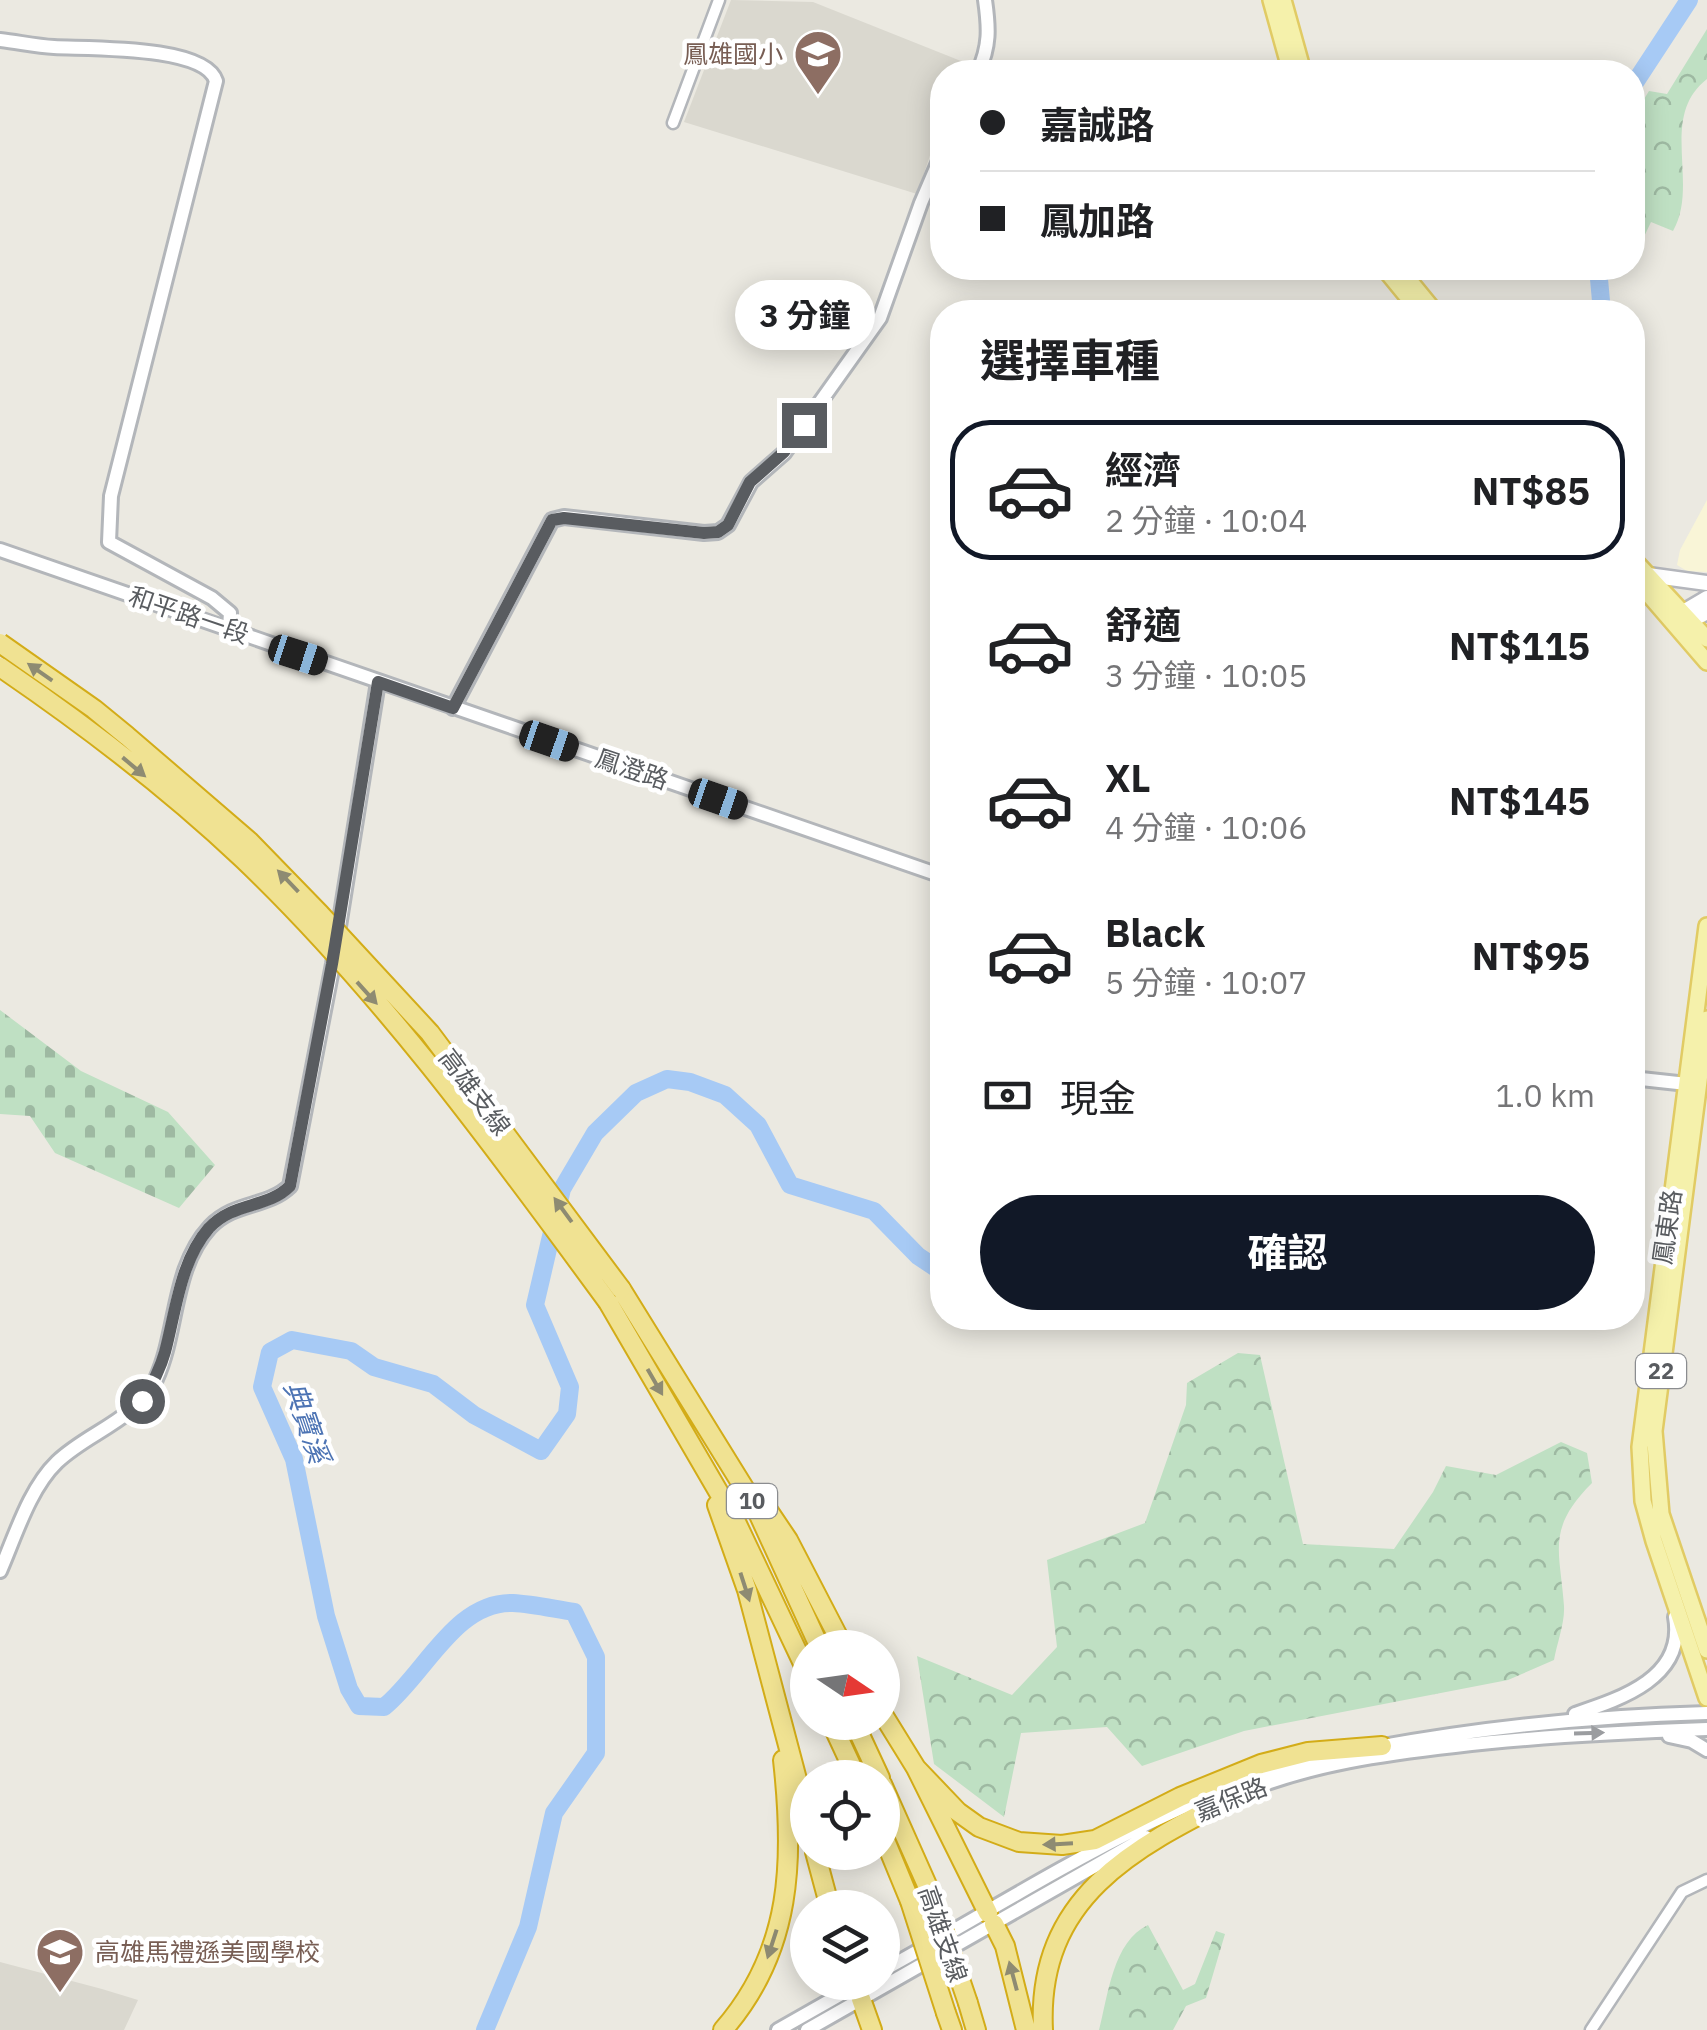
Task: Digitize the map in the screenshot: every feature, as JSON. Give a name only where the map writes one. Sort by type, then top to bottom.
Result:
[{"type":"highway","name":"高雄支線","points":[[0,643],[126,736],[248,841],[430,1033],[614,1296],[736,1522],[790,1636]]},
{"type":"highway","name":"高雄支線","points":[[0,667],[85,726],[242,859],[421,1052],[668,1364],[754,1504],[812,1630]]},
{"type":"highway","points":[[668,1364],[780,1527],[834,1630]]},
{"type":"highway","points":[[701,1462],[747,1590],[792,1760]]},
{"type":"highway","points":[[723,2030],[750,1994],[766,1962],[790,1870],[788,1803],[778,1710]]},
{"type":"highway","points":[[899,1740],[1005,1946],[1026,2030]]},
{"type":"highway","points":[[916,1768],[958,1812],[980,1827],[1019,1842],[1062,1844],[1096,1840],[1180,1797],[1260,1764],[1308,1752],[1382,1746]]},
{"type":"highway","points":[[1043,2030],[1044,1981],[1050,1957],[1063,1924],[1080,1900],[1099,1880],[1133,1856],[1195,1817],[1252,1788]]},
{"type":"highway","name":"高雄支線","points":[[900,1825],[930,1894],[976,2030]]},
{"type":"highway","name":"高雄支線","points":[[897,1870],[949,2022]]},
{"type":"highway","points":[[862,2000],[872,2030]]},
{"type":"main road","points":[[1270,0],[1288,60]]},
{"type":"main road","points":[[1283,0],[1300,60]]},
{"type":"main road","points":[[1394,280],[1410,300]]},
{"type":"main road","points":[[1410,280],[1425,300]]},
{"type":"main road","points":[[1645,576],[1707,583]]},
{"type":"main road","points":[[1645,580],[1681,619],[1707,638]]},
{"type":"main road","points":[[1681,619],[1707,598]]},
{"type":"main road","points":[[1681,619],[1707,612]]},
{"type":"main road","points":[[1681,619],[1707,662]]},
{"type":"main road","name":"鳳東路","points":[[1707,926],[1692,1085],[1657,1351],[1640,1447],[1643,1501],[1707,1698]]},
{"type":"main road","name":"鳳東路","points":[[1692,1085],[1707,1019]]},
{"type":"main road","name":"鳳東路","points":[[1657,1351],[1654,1430],[1661,1514],[1707,1650]]},
{"type":"street","points":[[673,123],[719,0]]},
{"type":"street","points":[[982,60],[990,36],[985,0]]},
{"type":"street","points":[[0,40],[50,47],[142,51],[180,58],[214,74],[216,81],[111,496],[109,542],[212,598],[230,613],[229,628]]},
{"type":"street","points":[[453,708],[552,520],[564,518],[704,533],[718,532],[728,525],[750,482],[784,452],[880,318],[930,186]]},
{"type":"street","name":"和平路一段","points":[[0,550],[378,682]]},
{"type":"street","points":[[0,1571],[32,1498],[56,1462],[142,1401],[156,1378],[178,1292],[206,1231],[232,1210],[282,1194],[290,1186],[329,983],[378,682]]},
{"type":"street","name":"鳳澄路","points":[[378,682],[930,872]]},
{"type":"street","points":[[1645,1080],[1692,1085]]},
{"type":"street","points":[[1554,1721],[1634,1692],[1660,1671],[1672,1652],[1677,1623],[1668,1585]]},
{"type":"street","name":"嘉保路","points":[[900,1962],[991,1918],[1123,1837],[1227,1786],[1287,1766],[1382,1746],[1554,1721],[1610,1715],[1707,1713]]},
{"type":"street","name":"嘉保路","points":[[900,1966],[1152,1833],[1252,1788],[1316,1769],[1381,1755],[1561,1734],[1707,1729]]},
{"type":"street","points":[[1632,1731],[1678,1737],[1707,1750]]},
{"type":"street","points":[[1592,2030],[1682,1892],[1707,1880]]},
{"type":"street","name":"嘉保路","points":[[778,2030],[835,2000]]},
{"type":"street","name":"嘉保路","points":[[807,2030],[843,2000]]},
{"type":"shaded area","name":"鳳雄國小","points":[[731,0],[813,2],[958,60],[930,60],[930,156],[917,194],[684,122]]},
{"type":"shaded area","points":[[1707,500],[1707,572],[1687,571],[1677,565],[1680,550]]},
{"type":"shaded area","name":"高雄馬禮遜美國學校","points":[[0,1962],[138,2000],[124,2030],[0,2030]]},
{"type":"green space","points":[[1707,29],[1707,79],[1693,95],[1682,131],[1680,213],[1673,231],[1651,222],[1645,235],[1645,98],[1649,91],[1667,94]]},
{"type":"green space","points":[[0,1010],[81,1071],[168,1112],[215,1165],[179,1208],[55,1153],[30,1116],[0,1114]]},
{"type":"green space","points":[[1238,1353],[1260,1355],[1303,1544],[1394,1549],[1446,1466],[1496,1475],[1561,1442],[1587,1453],[1592,1483],[1568,1514],[1559,1541],[1564,1613],[1554,1660],[1508,1680],[1244,1731],[1142,1766],[1107,1727],[1021,1733],[1004,1817],[934,1764],[917,1656],[1012,1695],[1057,1647],[1047,1560],[1145,1523],[1186,1405],[1187,1383]]},
{"type":"green space","points":[[1148,1925],[1183,1990],[1195,1984],[1216,1931],[1225,1934],[1206,1998],[1186,2006],[1173,2030],[1099,2030],[1119,1956],[1136,1933]]},
{"type":"waterway","name":"典寶溪","points":[[1645,67],[1689,0]]},
{"type":"waterway","name":"典寶溪","points":[[1599,280],[1601,300]]},
{"type":"waterway","name":"典寶溪","points":[[485,2030],[528,1927],[554,1813],[596,1753],[596,1657],[574,1612],[513,1603],[492,1606],[458,1626],[384,1707],[359,1706],[349,1689],[326,1616],[294,1459],[262,1387],[270,1352],[292,1340],[351,1351],[374,1367],[433,1384],[474,1415],[541,1451],[567,1414],[570,1387],[535,1305],[562,1189],[595,1133],[636,1093],[667,1079],[690,1082],[725,1095],[758,1125],[790,1185],[874,1211],[930,1264]]},
{"type":"place","name":"鳳雄國小","points":[[818,96]]},
{"type":"place","name":"高雄馬禮遜美國學校","points":[[60,1994]]},
{"type":"route","points":[[142,1401],[156,1378],[178,1292],[206,1231],[223,1214],[282,1194],[294,1174],[378,682],[453,708],[552,520],[718,532],[728,525],[750,482],[784,452],[804,425]]}]
